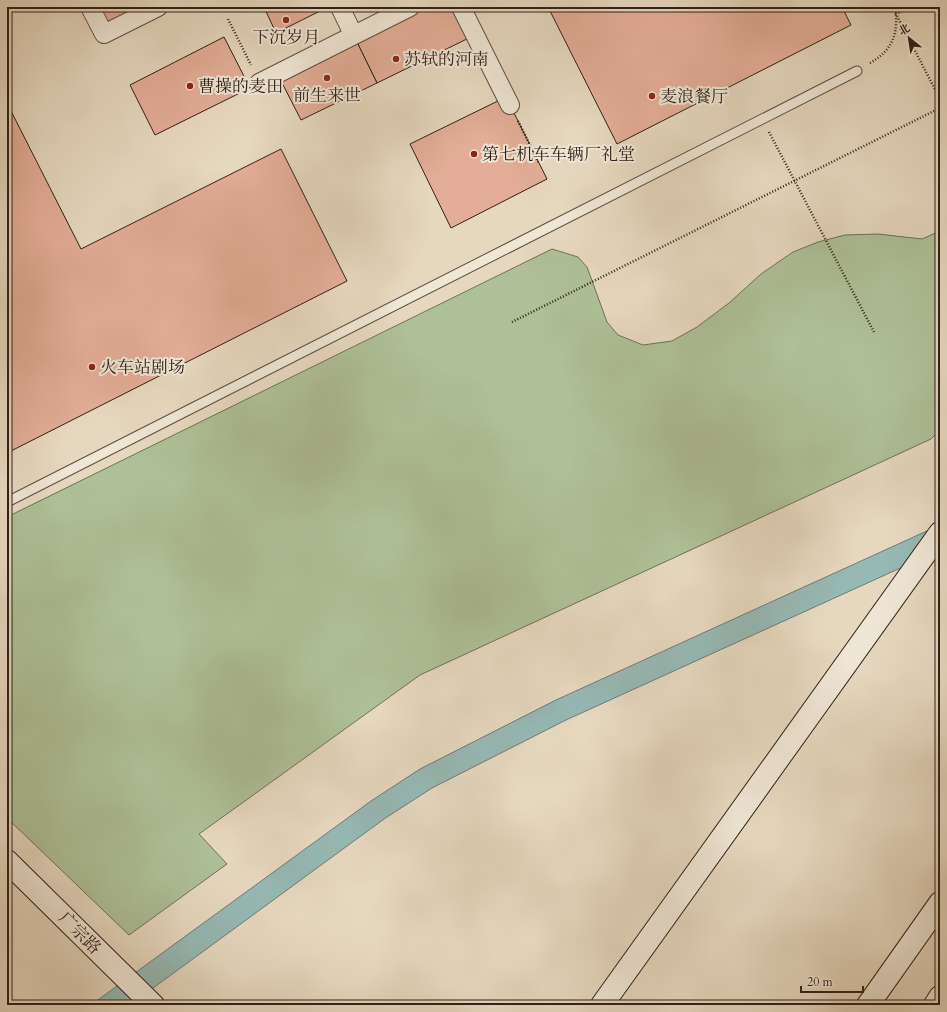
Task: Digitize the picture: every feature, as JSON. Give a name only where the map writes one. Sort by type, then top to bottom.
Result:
[{"type":"street","points":[[90,7],[104,34],[158,7]]},
{"type":"street","points":[[340,7],[353,34]]},
{"type":"street","points":[[259,82],[410,7]]},
{"type":"street","points":[[461,7],[510,105]]},
{"type":"street","points":[[602,1005],[940,533]]},
{"type":"street","name":"广宗路","points":[[7,861],[140,993]]},
{"type":"street","points":[[868,1005],[940,903]]},
{"type":"street","points":[[934,1005],[940,997]]},
{"type":"lane","points":[[7,502],[857,70]]},
{"type":"path","points":[[857,70],[878,58],[888,50],[894,36],[897,20],[895,7]]},
{"type":"path","points":[[896,14],[910,7]]},
{"type":"path","points":[[896,14],[940,99]]},
{"type":"path","points":[[228,19],[259,82]]},
{"type":"path","points":[[510,105],[539,163]]},
{"type":"path","points":[[512,322],[940,108]]},
{"type":"path","points":[[762,119],[874,332]]},
{"type":"green space","points":[[940,231],[940,430],[931,439],[420,675],[199,834],[227,864],[129,935],[7,818],[7,517],[552,249],[578,257],[587,267],[607,322],[618,335],[643,345],[672,341],[697,327],[729,303],[761,274],[793,252],[818,242],[845,235],[878,234],[922,239]]},
{"type":"water","points":[[940,525],[940,550],[566,720],[432,788],[384,819],[130,1005],[91,1005],[371,801],[420,769],[556,700]]},
{"type":"building","points":[[90,7],[158,7],[104,34]]},
{"type":"building","name":"下沉岁月","points":[[264,7],[328,7],[276,33]]},
{"type":"building","name":"苏轼的河南","points":[[408,7],[461,7],[475,35],[377,83],[353,34]]},
{"type":"building","name":"麦浪餐厅","points":[[548,7],[842,7],[851,25],[617,144]]},
{"type":"building","name":"前生来世","points":[[353,34],[377,83],[301,120],[277,73]]},
{"type":"building","name":"曹操的麦田","points":[[224,37],[250,88],[155,135],[130,85]]},
{"type":"building","name":"第七机车车辆厂礼堂","points":[[506,97],[547,179],[451,228],[410,144]]},
{"type":"building","name":"火车站剧场","points":[[11,111],[81,249],[281,149],[347,281],[7,453],[7,113]]},
{"type":"place","name":"下沉岁月","points":[[286,20]]},
{"type":"place","name":"苏轼的河南","points":[[396,59]]},
{"type":"place","name":"前生来世","points":[[327,78]]},
{"type":"place","name":"曹操的麦田","points":[[190,86]]},
{"type":"place","name":"麦浪餐厅","points":[[652,96]]},
{"type":"place","name":"第七机车车辆厂礼堂","points":[[474,154]]},
{"type":"place","name":"火车站剧场","points":[[92,367]]}]
